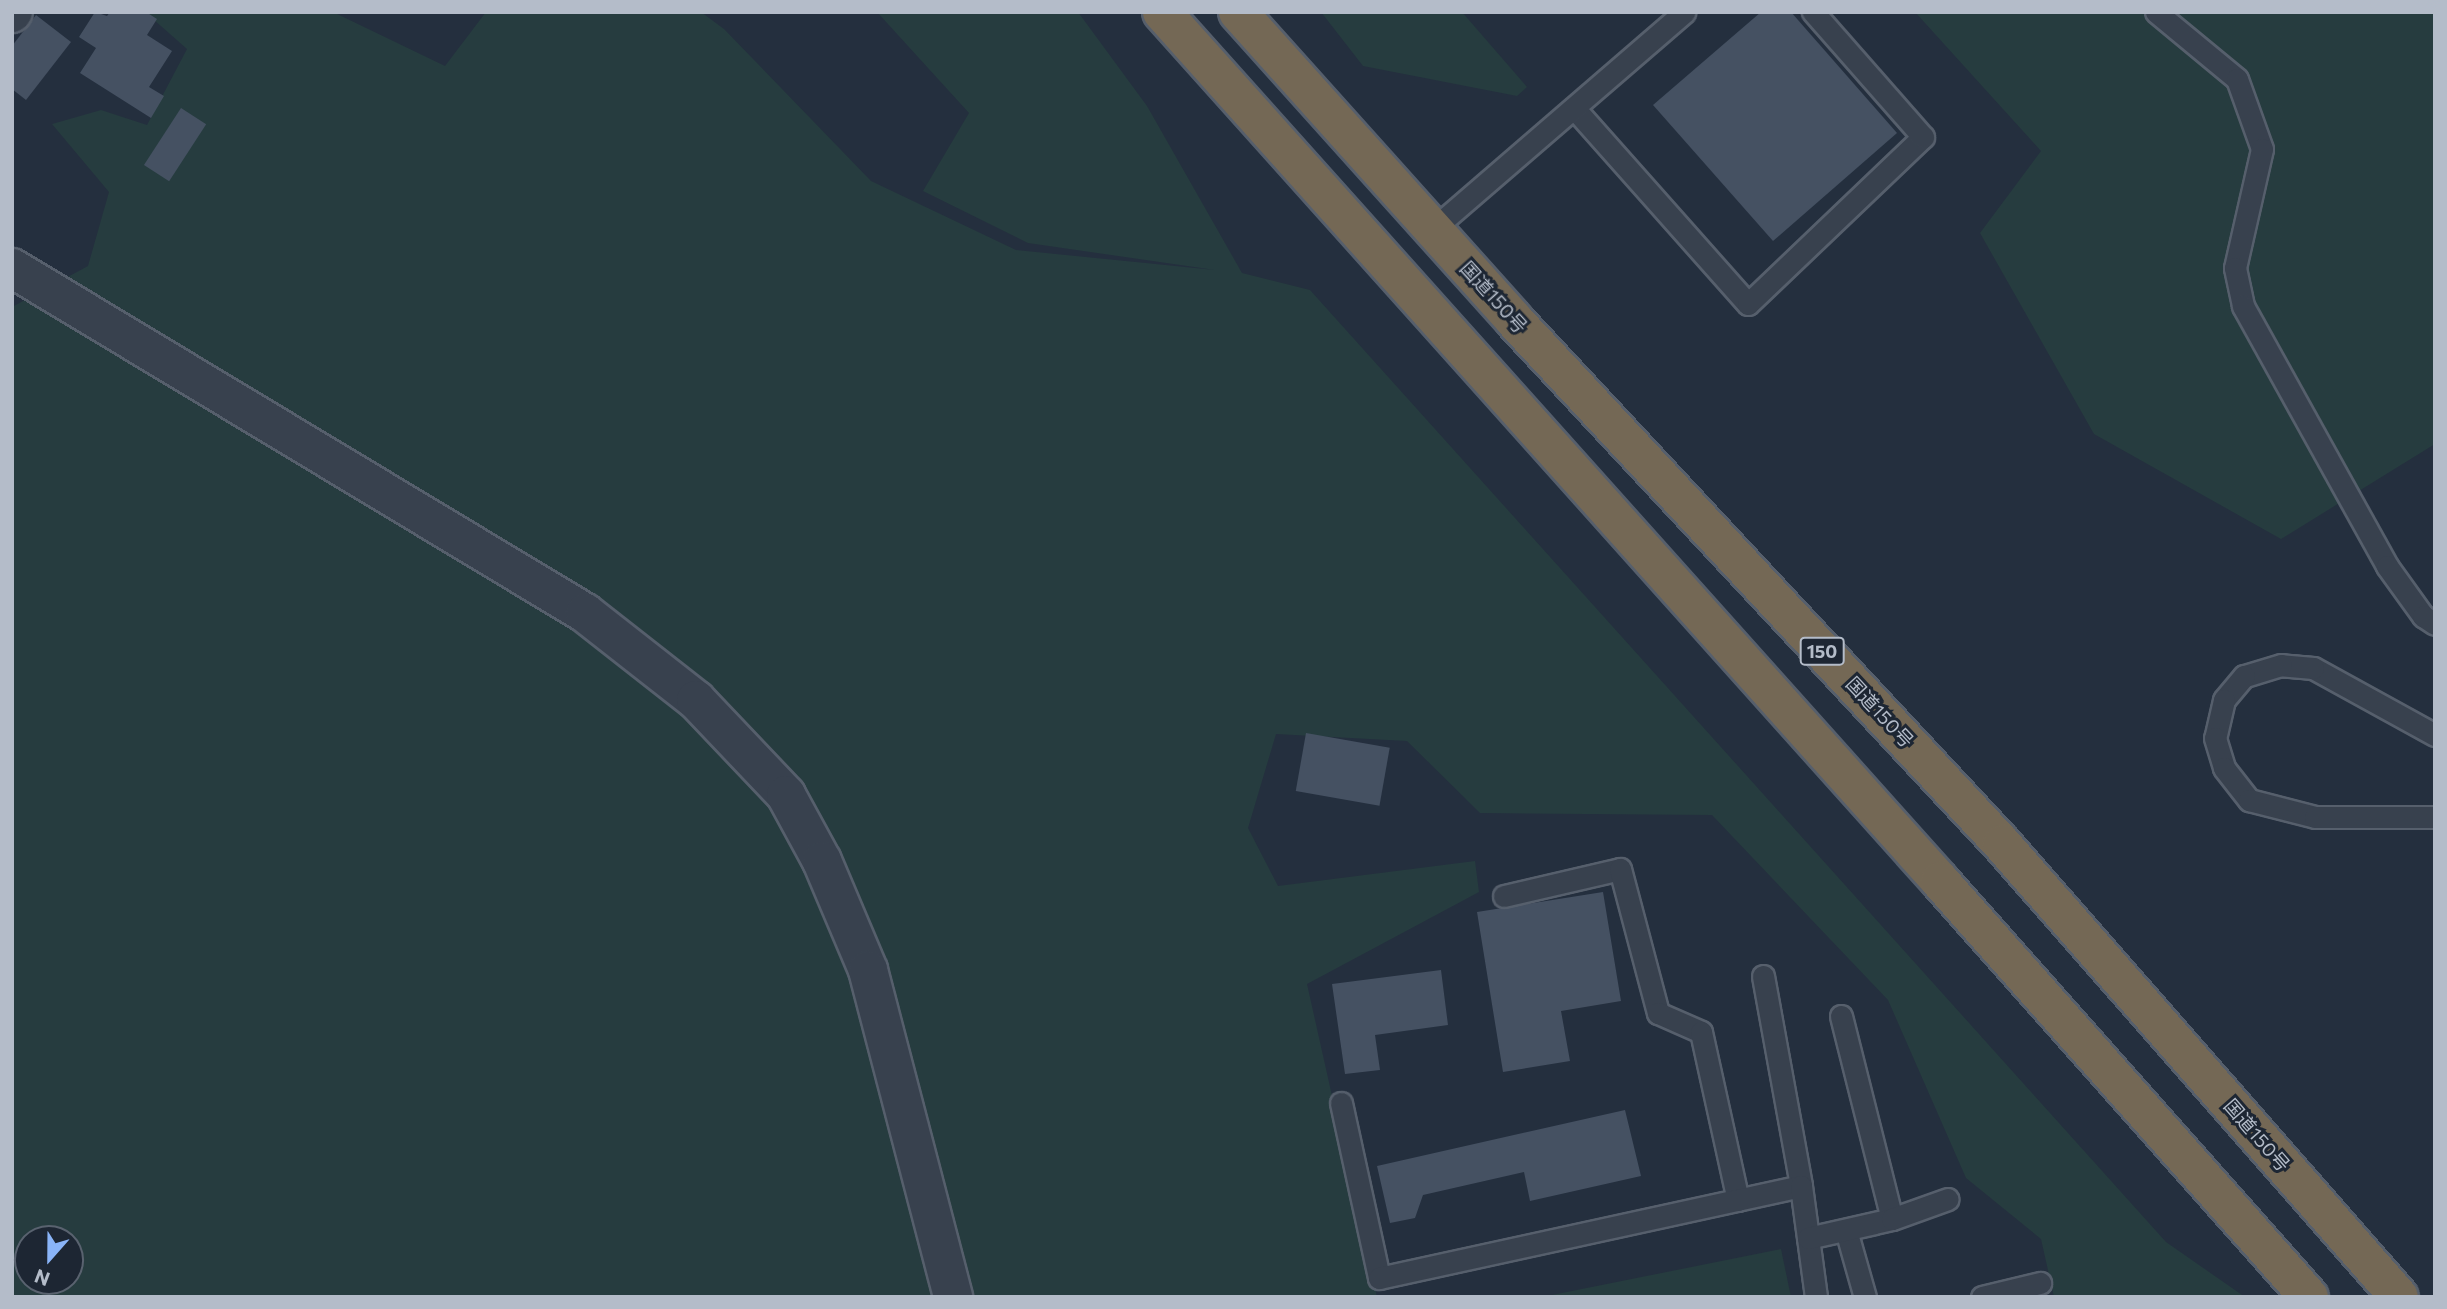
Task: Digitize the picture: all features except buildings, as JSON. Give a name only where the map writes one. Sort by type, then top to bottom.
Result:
[{"type":"highway","points":[[1162,12],[1941,881],[2309,1297]]},
{"type":"highway","name":"国道150号","points":[[1238,12],[1433,229],[2002,844],[2399,1297]]},
{"type":"street","points":[[12,268],[585,613],[696,699],[786,795],[822,861],[867,970],[953,1297]]},
{"type":"lane","points":[[1433,229],[1684,12]]},
{"type":"lane","points":[[1574,108],[1748,304],[1923,137],[1813,12]]},
{"type":"lane","points":[[2156,12],[2236,79],[2262,149],[2235,268],[2243,306],[2386,566],[2423,616],[2435,624]]},
{"type":"lane","points":[[2435,735],[2313,668],[2281,665],[2244,676],[2224,700],[2215,738],[2224,768],[2249,800],[2315,817],[2435,817]]},
{"type":"lane","points":[[1504,896],[1620,869],[1658,1013],[1701,1032],[1738,1199]]},
{"type":"lane","points":[[1763,976],[1801,1186],[1816,1297]]},
{"type":"lane","points":[[1841,1016],[1892,1219]]},
{"type":"lane","points":[[1341,1103],[1379,1278],[1801,1186]]},
{"type":"lane","points":[[1808,1238],[1892,1219],[1948,1199]]},
{"type":"lane","points":[[1846,1230],[1865,1297]]},
{"type":"lane","points":[[1982,1297],[2040,1283]]},
{"type":"green space","points":[[145,12],[333,12],[445,66],[486,12],[701,12],[724,29],[871,181],[1016,250],[1215,270],[1028,243],[923,191],[969,113],[877,12],[1078,12],[1147,106],[1242,273],[1310,290],[2166,1242],[2245,1297],[2054,1297],[2041,1239],[1966,1178],[1888,1000],[1712,815],[1480,813],[1407,741],[1276,734],[1248,828],[1278,886],[1475,861],[1479,892],[1307,984],[1377,1297],[12,1297],[12,307],[88,266],[109,192],[52,124],[101,110],[147,125],[187,49]]},
{"type":"green space","points":[[1321,12],[1462,12],[1527,87],[1517,96],[1363,66]]},
{"type":"green space","points":[[1915,12],[2435,12],[2435,444],[2281,539],[2094,434],[1980,233],[2041,151]]},
{"type":"green space","points":[[1781,1249],[1791,1297],[1542,1297]]}]
